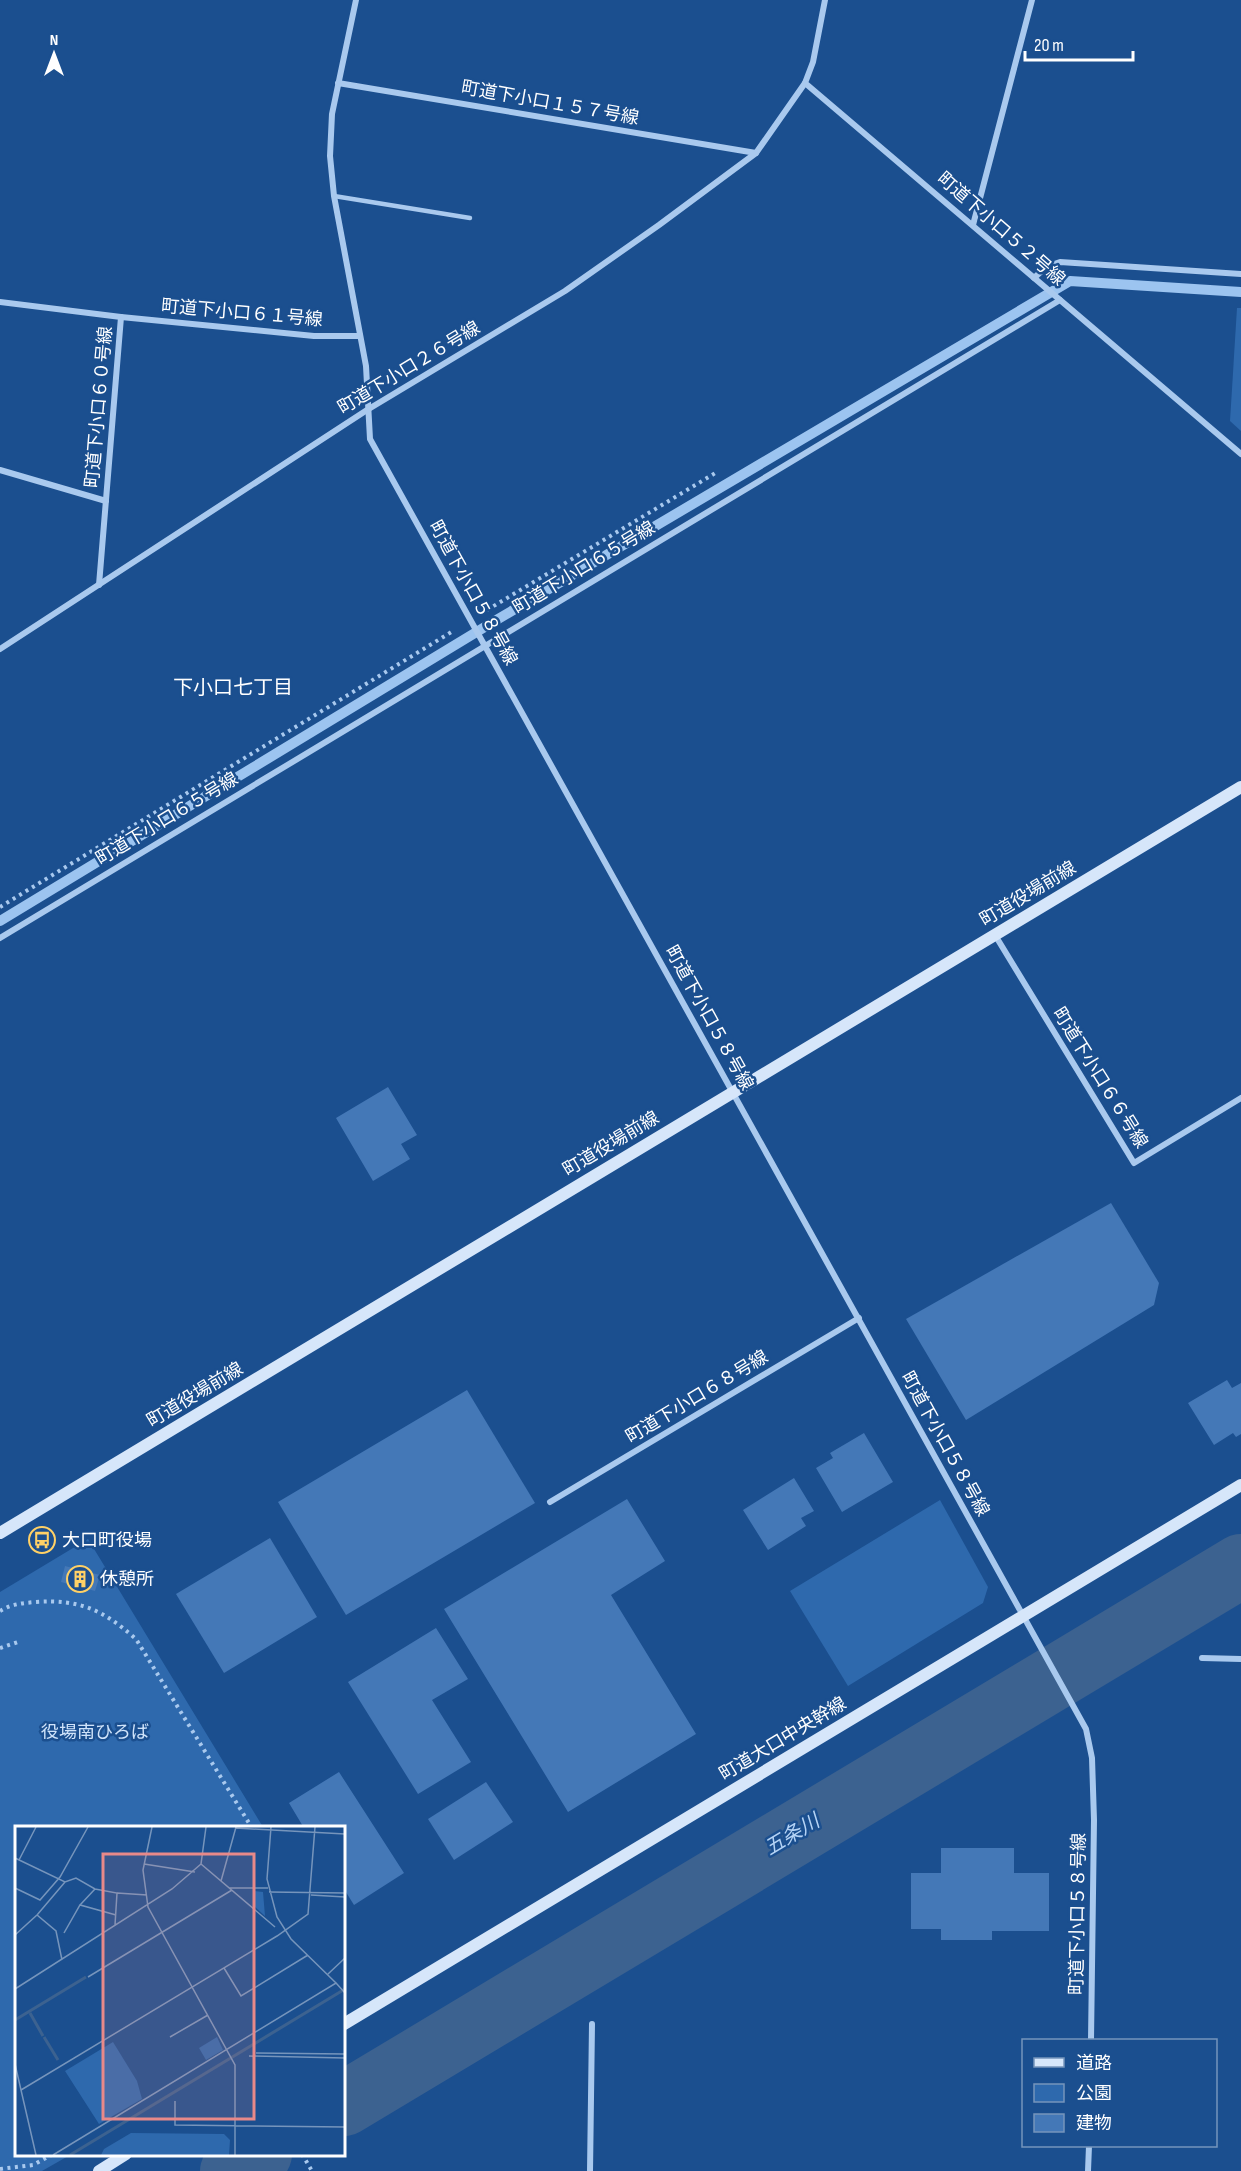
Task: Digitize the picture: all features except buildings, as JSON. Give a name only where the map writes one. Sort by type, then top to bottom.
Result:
[{"type":"street","name":"町道下小口５８号線","points":[[356,0],[329,137],[334,196],[366,366],[370,440],[859,1318],[1022,1617],[1083,1723],[1092,1758],[1094,1820],[1091,2039]]},
{"type":"street","points":[[805,83],[813,62],[825,0]]},
{"type":"street","points":[[973,225],[1032,0]]},
{"type":"street","name":"町道下小口１５７号線","points":[[338,83],[756,153]]},
{"type":"street","name":"町道下小口２６号線","points":[[0,649],[367,410],[565,291],[756,153],[805,83]]},
{"type":"street","name":"町道下小口５２号線","points":[[805,83],[1241,454]]},
{"type":"street","points":[[1034,278],[1046,267],[1060,262],[1241,274]]},
{"type":"street","name":"町道下小口６５号線","points":[[0,938],[1060,300]]},
{"type":"street","name":"町道下小口６０号線","points":[[0,302],[121,317],[99,585]]},
{"type":"street","name":"町道下小口６１号線","points":[[121,317],[315,336],[360,336]]},
{"type":"street","points":[[0,470],[106,501]]},
{"type":"street","name":"町道役場前線","points":[[0,1533],[1241,787]]},
{"type":"street","name":"町道下小口６６号線","points":[[995,935],[1134,1163],[1241,1098]]},
{"type":"street","name":"町道下小口６８号線","points":[[550,1502],[859,1318]]},
{"type":"street","name":"町道大口中央幹線","points":[[345,2023],[1241,1485]]},
{"type":"street","points":[[1203,1658],[1241,1659]]},
{"type":"street","points":[[590,2171],[592,2024]]},
{"type":"street","points":[[1088,2171],[1089,2147]]},
{"type":"street","points":[[99,2171],[123,2156]]},
{"type":"lane","points":[[334,196],[470,218]]},
{"type":"path","points":[[0,908],[717,472]]},
{"type":"path","points":[[0,1611],[22,1603],[73,1602],[91,1607],[123,1628],[136,1640],[251,1826]]},
{"type":"path","points":[[0,1648],[21,1641]]},
{"type":"path","points":[[0,2169],[33,2165],[49,2156]]},
{"type":"path","points":[[303,2156],[312,2171]]},
{"type":"green space","points":[[1237,308],[1241,308],[1241,431],[1230,421]]},
{"type":"green space","points":[[940,1500],[988,1587],[983,1603],[848,1686],[790,1591]]},
{"type":"green space","name":"役場南ひろば","points":[[88,1539],[262,1826],[15,1826],[15,2156],[68,2156],[42,2171],[0,2171],[0,1592]]},
{"type":"waterway","points":[[0,921],[493,622],[1070,281],[1241,292]]},
{"type":"waterway","name":"五条川","points":[[345,2103],[1241,1566]]},
{"type":"waterway","name":"五条川","points":[[232,2171],[257,2156]]},
{"type":"place","name":"大口町役場","points":[[42,1540]]},
{"type":"place","name":"休憩所","points":[[80,1579]]},
{"type":"district","name":"下小口七丁目","points":[[233,688]]}]
